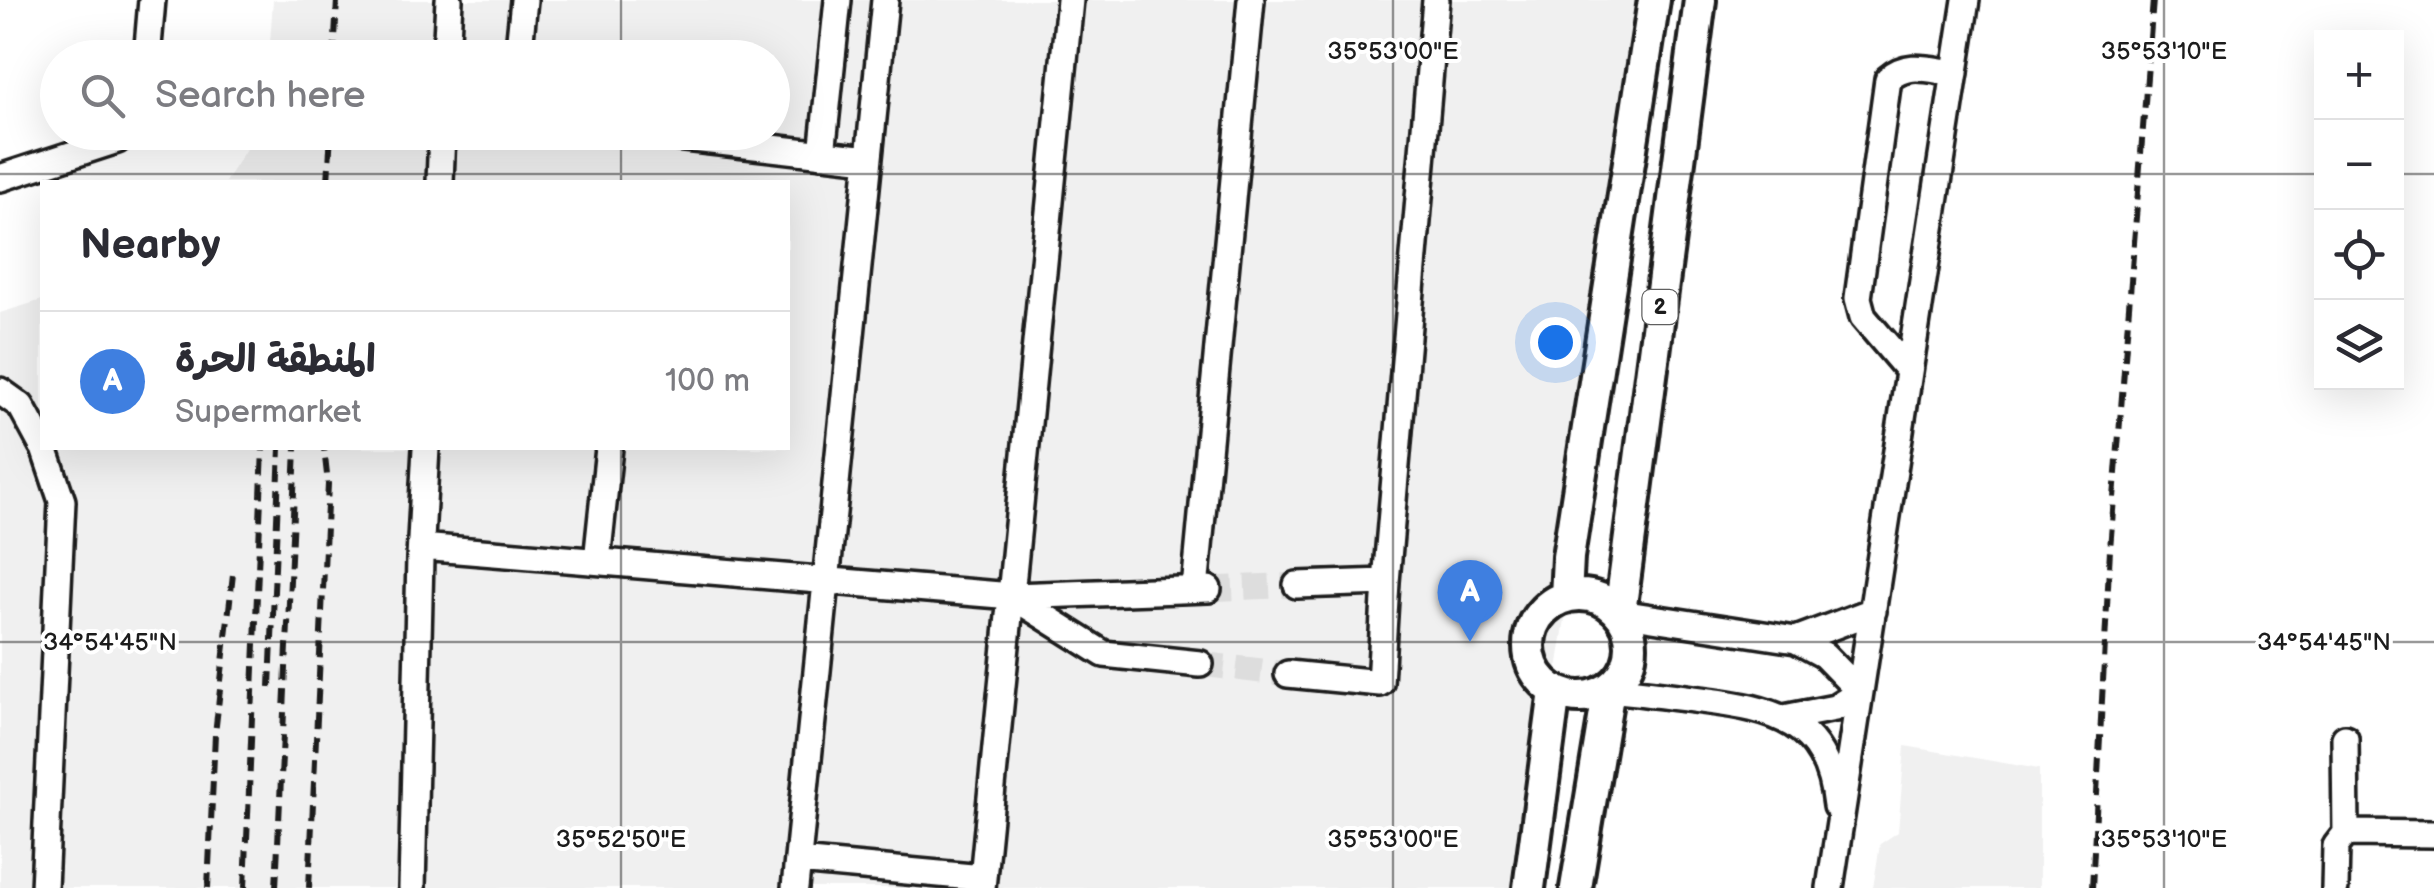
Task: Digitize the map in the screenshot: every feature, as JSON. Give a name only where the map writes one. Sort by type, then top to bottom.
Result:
[{"type":"main road","points":[[1566,597],[1568,557],[1654,0]]},
{"type":"main road","name":"2","points":[[1620,613],[1700,0]]},
{"type":"main road","points":[[1586,595],[1605,601],[1620,613],[1630,631],[1632,647],[1629,663],[1610,689],[1592,696],[1573,697],[1555,691],[1542,680],[1532,666],[1528,649],[1538,616],[1550,604],[1586,595]]},
{"type":"main road","points":[[1576,888],[1610,689]]},
{"type":"main road","points":[[1529,888],[1555,691]]},
{"type":"street","points":[[148,40],[152,0]]},
{"type":"street","points":[[447,40],[449,0]]},
{"type":"street","points":[[520,40],[524,0]]},
{"type":"street","points":[[822,154],[838,0]]},
{"type":"street","points":[[796,888],[885,0]]},
{"type":"street","points":[[798,861],[982,883],[1070,0]]},
{"type":"street","points":[[421,546],[1012,596],[1201,589],[1251,0]]},
{"type":"street","points":[[1288,674],[1380,684],[1436,0]]},
{"type":"street","points":[[1830,888],[1966,0]]},
{"type":"street","points":[[1909,371],[1863,317],[1858,298],[1888,80],[1898,70],[1909,67],[1955,73]]},
{"type":"street","points":[[0,178],[87,150]]},
{"type":"street","points":[[440,180],[441,150]]},
{"type":"street","points":[[787,150],[868,159]]},
{"type":"street","points":[[0,391],[21,406],[40,441]]},
{"type":"street","points":[[44,450],[62,501],[44,888]]},
{"type":"street","points":[[412,888],[426,450]]},
{"type":"street","points":[[598,562],[609,450]]},
{"type":"street","points":[[1297,585],[1386,582]]},
{"type":"street","points":[[1012,596],[1104,654],[1200,664]]},
{"type":"street","points":[[1796,640],[1872,611]]},
{"type":"street","points":[[1620,613],[1796,640],[1824,655],[1860,692]]},
{"type":"street","points":[[1610,689],[1747,705],[1784,718],[1812,739],[1827,765],[1838,835]]},
{"type":"street","points":[[1784,718],[1834,708],[1860,692]]},
{"type":"street","points":[[2335,888],[2336,846],[2346,833],[2344,738]]},
{"type":"street","points":[[2346,833],[2434,834]]},
{"type":"shaded area","points":[[273,0],[1664,0],[1522,888],[0,888],[0,313],[40,301],[40,450],[790,450],[790,180],[226,180],[245,150],[790,150],[790,40],[270,40]]},
{"type":"shaded area","points":[[1905,746],[2039,769],[2039,888],[1873,888],[1880,844],[1898,832]]},
{"type":"tunnel","points":[[1208,589],[1297,585]]},
{"type":"tunnel","points":[[1200,664],[1288,674]]},
{"type":"railway","points":[[335,40],[337,0]]},
{"type":"railway","points":[[2092,888],[2110,549],[2153,0]]},
{"type":"railway","points":[[328,180],[330,150]]},
{"type":"railway","points":[[245,888],[263,450]]},
{"type":"railway","points":[[270,687],[280,450]]},
{"type":"railway","points":[[276,888],[296,450]]},
{"type":"railway","points":[[309,888],[328,484],[324,450]]},
{"type":"railway","points":[[208,888],[215,734],[233,574]]},
{"type":"place","name":"المنطقة الحرة","points":[[1470,642]]}]
